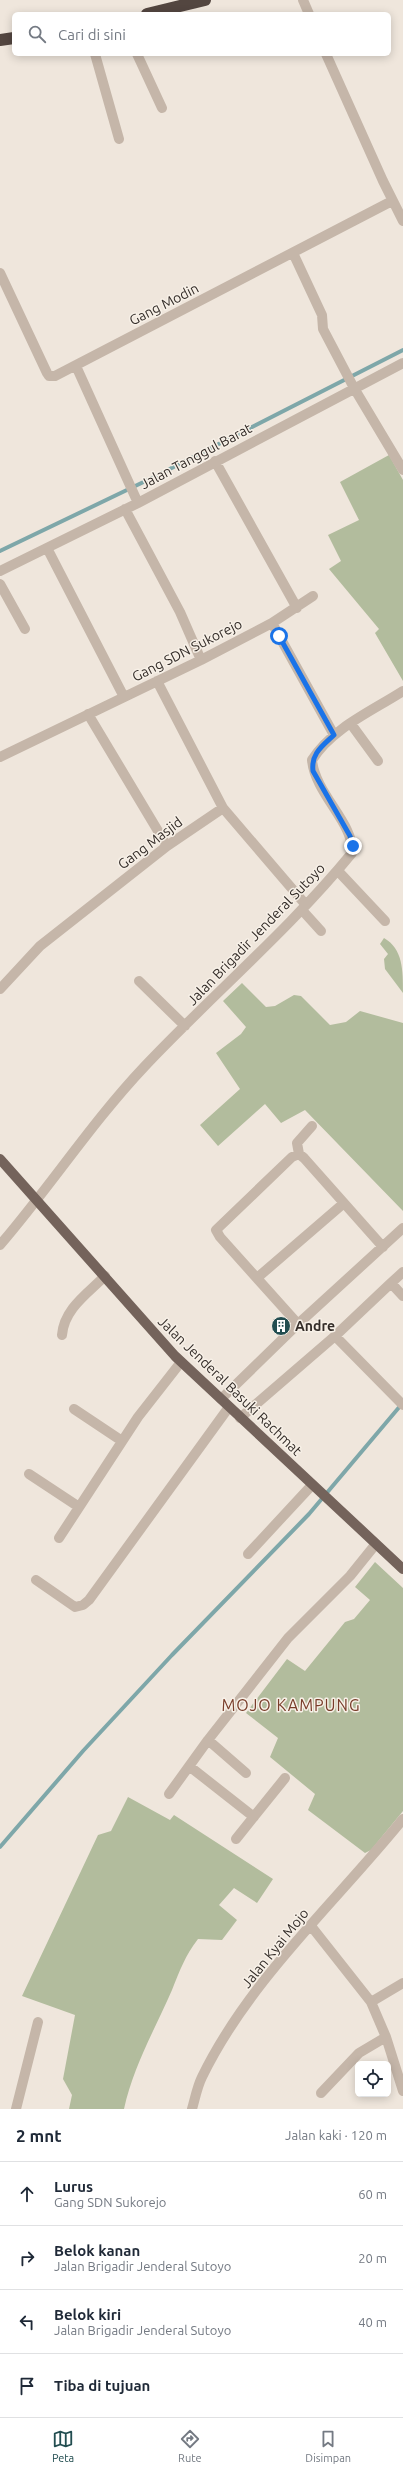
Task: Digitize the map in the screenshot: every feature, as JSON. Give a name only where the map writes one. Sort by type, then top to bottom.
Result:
[{"type":"highway","points":[[155,12],[205,0]]},
{"type":"highway","points":[[0,40],[12,38]]},
{"type":"main road","name":"Jalan Jenderal Basuki Rachmat","points":[[0,1159],[181,1362],[375,1545],[403,1569]]},
{"type":"street","points":[[303,0],[308,12]]},
{"type":"street","points":[[96,56],[119,140]]},
{"type":"street","points":[[138,56],[162,108]]},
{"type":"street","points":[[327,56],[392,201],[403,221]]},
{"type":"street","name":"Gang Modin","points":[[0,273],[49,376],[55,376],[392,201]]},
{"type":"street","points":[[293,253],[322,315],[323,329],[354,388],[403,470]]},
{"type":"street","name":"Jalan Tanggul Barat","points":[[0,571],[126,509],[137,498],[215,461],[403,363]]},
{"type":"street","points":[[76,366],[137,498]]},
{"type":"street","points":[[215,461],[297,608]]},
{"type":"street","points":[[126,509],[180,612],[201,660]]},
{"type":"street","points":[[46,548],[124,697]]},
{"type":"street","points":[[0,584],[25,629]]},
{"type":"street","name":"Gang SDN Sukorejo","points":[[0,757],[201,660],[272,623],[297,608],[313,596]]},
{"type":"street","points":[[272,623],[334,735]]},
{"type":"street","points":[[157,681],[223,808],[321,931]]},
{"type":"street","name":"Jalan Brigadir Jenderal Sutoyo","points":[[0,1245],[38,1200],[98,1122],[144,1067],[304,908],[338,871],[352,853],[353,846],[350,836],[318,783],[312,760],[319,749],[334,735],[403,691]]},
{"type":"street","points":[[88,714],[167,846]]},
{"type":"street","points":[[351,724],[378,761]]},
{"type":"street","name":"Gang Masjid","points":[[0,989],[40,946],[167,846],[223,808]]},
{"type":"street","points":[[338,871],[385,921]]},
{"type":"street","points":[[139,981],[185,1026]]},
{"type":"street","points":[[312,1126],[297,1143],[299,1154],[383,1247]]},
{"type":"street","points":[[298,1324],[220,1237],[216,1230],[292,1156],[299,1154]]},
{"type":"street","points":[[257,1278],[344,1203]]},
{"type":"street","points":[[221,1399],[298,1324],[403,1228]]},
{"type":"street","points":[[240,1418],[335,1336],[403,1272]]},
{"type":"street","points":[[62,1335],[63,1322],[69,1311],[105,1276]]},
{"type":"street","points":[[391,1283],[403,1296]]},
{"type":"street","points":[[335,1336],[401,1403]]},
{"type":"street","points":[[59,1538],[138,1417],[181,1362]]},
{"type":"street","points":[[36,1580],[75,1607],[83,1605],[89,1600],[229,1407]]},
{"type":"street","points":[[74,1410],[122,1441]]},
{"type":"street","points":[[29,1474],[78,1507]]},
{"type":"street","points":[[248,1554],[313,1486]]},
{"type":"street","points":[[169,1794],[208,1740],[288,1638],[350,1576],[375,1545]]},
{"type":"street","points":[[208,1740],[246,1773]]},
{"type":"street","points":[[189,1766],[254,1817]]},
{"type":"street","points":[[236,1839],[285,1778]]},
{"type":"street","name":"Jalan Kyai Mojo","points":[[192,2109],[201,2078],[226,2034],[258,1990],[403,1819]]},
{"type":"street","points":[[311,1926],[371,2002],[386,2038],[403,2091]]},
{"type":"street","points":[[371,2002],[403,1983]]},
{"type":"street","points":[[16,2109],[38,2022]]},
{"type":"street","points":[[321,2093],[359,2053],[386,2038]]},
{"type":"green space","points":[[389,455],[403,480],[403,681],[375,633],[379,629],[329,569],[341,561],[328,535],[359,520],[340,482]]},
{"type":"green space","points":[[384,938],[395,948],[401,961],[403,993],[385,969],[384,959],[388,954],[380,944]]},
{"type":"green space","points":[[242,983],[266,1007],[275,1006],[294,995],[301,996],[330,1025],[346,1022],[360,1011],[403,1023],[403,1211],[305,1110],[281,1123],[265,1104],[218,1146],[200,1125],[240,1089],[216,1053],[241,1034],[246,1027],[223,1001]]},
{"type":"green space","points":[[375,1562],[403,1588],[403,1811],[371,1850],[365,1853],[308,1810],[315,1794],[270,1757],[278,1738],[246,1713],[287,1659],[305,1671],[345,1622],[354,1619],[370,1600],[355,1587]]},
{"type":"green space","points":[[128,1797],[170,1820],[174,1815],[273,1879],[257,1903],[234,1888],[219,1905],[237,1920],[222,1940],[198,1939],[190,1951],[183,1963],[145,2048],[133,2078],[124,2109],[69,2109],[72,2095],[63,2079],[75,2015],[22,1996],[98,1835],[111,1831]]},
{"type":"waterway","points":[[0,551],[156,476],[403,350]]},
{"type":"waterway","points":[[0,1847],[83,1751],[172,1655],[309,1514],[401,1405]]},
{"type":"place","name":"Andre","points":[[281,1326]]},
{"type":"district","name":"MOJO KAMPUNG","points":[[291,1705]]},
{"type":"route","points":[[279,636],[334,735],[319,749],[312,760],[313,771],[318,783],[350,836],[353,846]]}]
